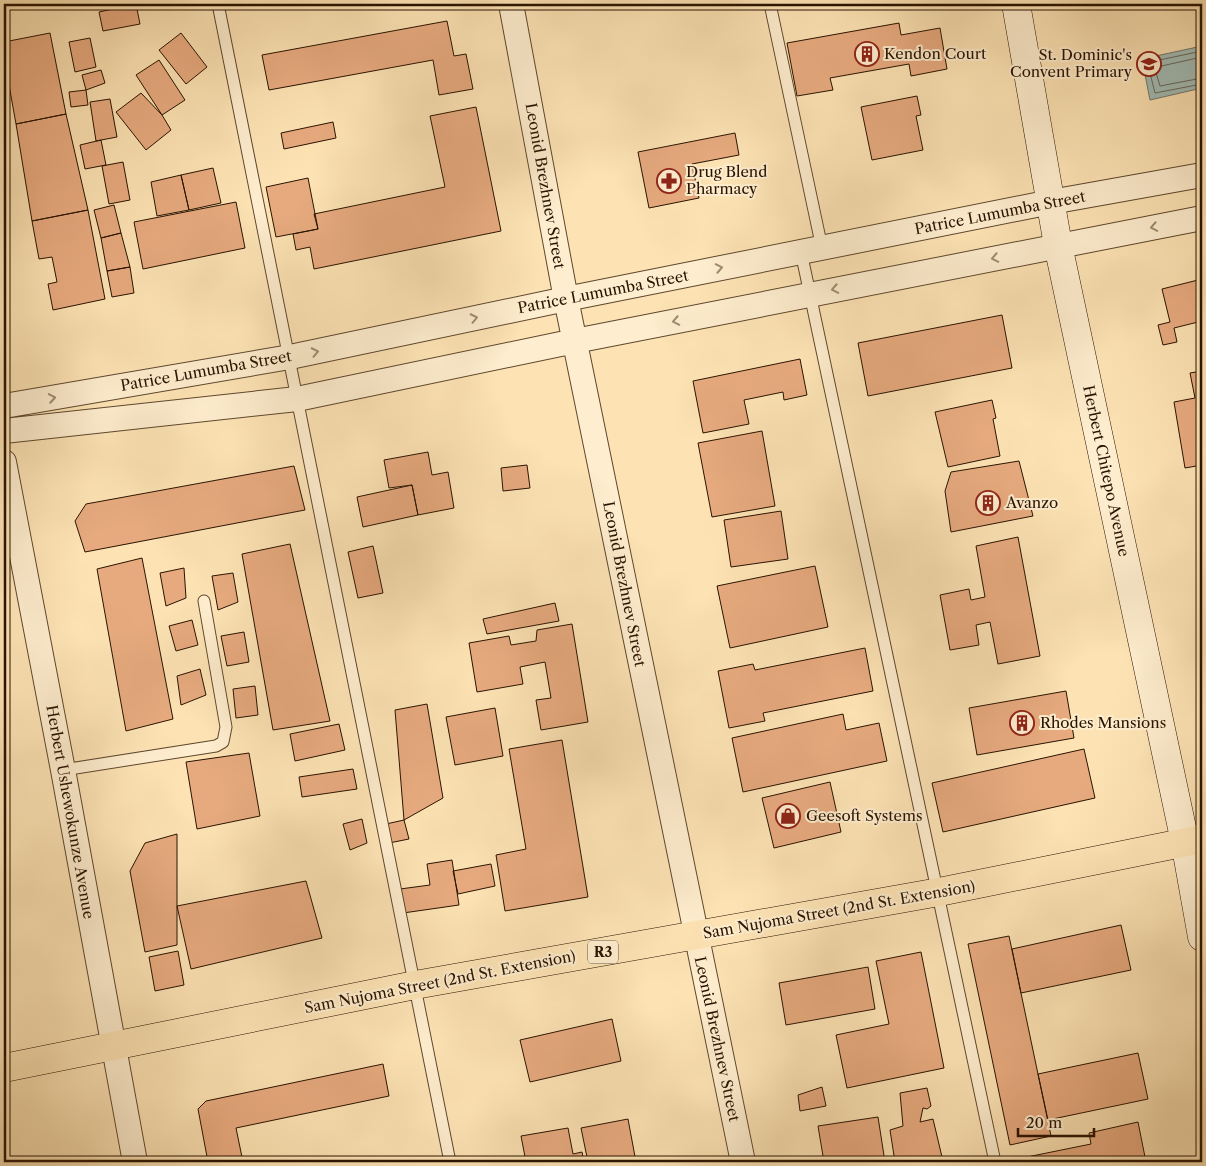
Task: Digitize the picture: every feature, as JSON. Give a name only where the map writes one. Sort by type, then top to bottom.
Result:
[{"type":"highway","name":"Sam Nujoma Street (2nd St. Extension)","points":[[4,1068],[415,985],[939,892],[1194,841]]},
{"type":"main road","name":"Herbert Chitepo Avenue","points":[[1016,4],[1058,245],[1194,841],[1202,937]]},
{"type":"street","name":"Leonid Brezhnev Street","points":[[511,4],[566,299],[743,1162]]},
{"type":"street","name":"Patrice Lumumba Street","points":[[4,406],[290,357],[566,299],[1051,202],[1202,175]]},
{"type":"street","points":[[4,431],[297,398],[810,294],[1202,218]]},
{"type":"street","name":"Herbert Ushewokunze Avenue","points":[[4,462],[135,1162]]},
{"type":"lane","points":[[218,4],[450,1162]]},
{"type":"lane","points":[[770,4],[811,250],[810,294],[939,892],[995,1162]]},
{"type":"lane","points":[[63,770],[216,746],[224,742],[226,727],[204,601]]},
{"type":"water","points":[[1202,46],[1202,88],[1150,100],[1142,59]]},
{"type":"building","points":[[136,4],[140,24],[103,31],[99,12]]},
{"type":"building","points":[[447,21],[454,56],[466,54],[473,89],[439,95],[433,60],[269,90],[262,55]]},
{"type":"building","name":"Kendon Court","points":[[899,23],[901,35],[940,28],[947,69],[911,76],[909,64],[830,78],[833,90],[797,96],[787,43]]},
{"type":"building","points":[[50,33],[66,114],[16,124],[4,57],[4,42]]},
{"type":"building","points":[[181,33],[207,67],[186,84],[159,50]]},
{"type":"building","points":[[90,38],[96,67],[75,72],[69,42]]},
{"type":"building","points":[[159,60],[185,100],[162,115],[136,75]]},
{"type":"building","points":[[101,70],[105,83],[86,90],[82,75]]},
{"type":"building","points":[[86,90],[88,105],[71,107],[69,92]]},
{"type":"building","points":[[141,93],[162,115],[171,130],[146,150],[116,112]]},
{"type":"building","points":[[917,96],[921,115],[916,116],[923,150],[872,160],[861,107]]},
{"type":"building","points":[[110,99],[117,137],[96,141],[90,102]]},
{"type":"building","points":[[476,107],[501,231],[314,269],[310,247],[296,250],[293,234],[318,229],[314,214],[445,187],[430,116]]},
{"type":"building","points":[[66,114],[88,210],[32,221],[16,124]]},
{"type":"building","points":[[333,122],[336,138],[284,149],[281,133]]},
{"type":"building","name":"Drug Blend Pharmacy","points":[[735,133],[739,155],[692,164],[699,198],[649,208],[638,152]]},
{"type":"building","points":[[101,140],[106,165],[85,169],[80,145]]},
{"type":"building","points":[[123,162],[130,200],[109,204],[102,166]]},
{"type":"building","points":[[213,168],[221,203],[189,210],[181,175]]},
{"type":"building","points":[[181,175],[189,210],[157,216],[151,182]]},
{"type":"building","points":[[308,178],[318,229],[276,237],[266,187]]},
{"type":"building","points":[[236,202],[245,248],[143,269],[134,222]]},
{"type":"building","points":[[114,205],[121,233],[101,238],[94,210]]},
{"type":"building","points":[[88,210],[105,299],[53,310],[48,284],[57,282],[52,257],[39,259],[32,221]]},
{"type":"building","points":[[121,233],[130,267],[107,271],[101,238]]},
{"type":"building","points":[[130,267],[134,293],[112,297],[107,271]]},
{"type":"building","points":[[1202,279],[1202,321],[1174,328],[1177,342],[1163,345],[1158,325],[1170,322],[1162,289]]},
{"type":"building","points":[[1002,315],[1012,368],[868,396],[858,343]]},
{"type":"building","points":[[800,359],[807,395],[784,400],[783,392],[744,400],[749,424],[703,433],[693,381]]},
{"type":"building","points":[[1202,371],[1202,465],[1185,468],[1174,402],[1195,398],[1190,373]]},
{"type":"building","points":[[992,400],[996,418],[993,419],[1000,456],[948,467],[935,412]]},
{"type":"building","points":[[762,431],[775,506],[712,517],[698,443]]},
{"type":"building","points":[[428,452],[432,475],[448,472],[454,508],[418,515],[412,485],[389,488],[384,460]]},
{"type":"building","name":"Avanzo","points":[[1019,461],[1033,516],[951,532],[945,491],[951,472]]},
{"type":"building","points":[[527,465],[530,488],[503,491],[501,468]]},
{"type":"building","points":[[294,466],[305,510],[85,552],[75,521],[86,504]]},
{"type":"building","points":[[412,485],[418,515],[363,527],[357,497]]},
{"type":"building","points":[[781,511],[788,559],[731,567],[724,520]]},
{"type":"building","points":[[1018,537],[1040,656],[998,664],[990,622],[976,625],[979,645],[950,650],[940,595],[969,589],[971,600],[985,597],[976,546]]},
{"type":"building","points":[[290,544],[330,721],[273,730],[242,554]]},
{"type":"building","points":[[373,546],[383,593],[358,598],[348,552]]},
{"type":"building","points":[[142,558],[173,719],[126,731],[97,569]]},
{"type":"building","points":[[815,566],[828,627],[730,648],[717,586]]},
{"type":"building","points":[[184,568],[186,598],[166,606],[160,573]]},
{"type":"building","points":[[233,573],[238,602],[218,610],[212,576]]},
{"type":"building","points":[[555,603],[559,621],[487,634],[483,619]]},
{"type":"building","points":[[192,620],[198,645],[176,651],[169,626]]},
{"type":"building","points":[[572,624],[588,722],[541,730],[536,700],[551,698],[545,662],[520,667],[523,684],[477,692],[469,643],[509,636],[511,645],[536,641],[537,630]]},
{"type":"building","points":[[244,632],[249,662],[227,666],[221,636]]},
{"type":"building","points":[[865,648],[873,691],[763,713],[765,721],[729,728],[718,671],[753,664],[755,670]]},
{"type":"building","points":[[200,669],[206,695],[181,705],[177,676]]},
{"type":"building","points":[[255,686],[258,715],[236,718],[233,689]]},
{"type":"building","name":"Rhodes Mansions","points":[[1066,691],[1074,738],[977,755],[969,708]]},
{"type":"building","points":[[427,704],[443,798],[404,820],[395,710]]},
{"type":"building","points":[[495,708],[503,756],[455,765],[446,717]]},
{"type":"building","points":[[843,714],[846,730],[879,723],[887,761],[743,792],[732,738]]},
{"type":"building","points":[[339,724],[345,750],[295,761],[290,734]]},
{"type":"building","points":[[562,740],[588,897],[505,911],[496,855],[526,849],[509,749]]},
{"type":"building","points":[[1084,749],[1095,798],[943,832],[932,783]]},
{"type":"building","points":[[249,753],[260,816],[197,829],[186,762]]},
{"type":"building","points":[[353,769],[357,789],[302,797],[299,777]]},
{"type":"building","points":[[830,782],[841,832],[774,848],[762,798]]},
{"type":"building","points":[[362,819],[367,843],[350,850],[343,824]]},
{"type":"building","points":[[404,820],[409,839],[389,843],[386,824]]},
{"type":"building","points":[[177,834],[177,945],[145,952],[130,871],[145,843]]},
{"type":"building","points":[[452,860],[459,905],[403,913],[400,889],[430,885],[427,864]]},
{"type":"building","points":[[491,864],[495,886],[458,894],[453,871]]},
{"type":"building","points":[[306,881],[322,938],[191,969],[177,906]]},
{"type":"building","points":[[1121,925],[1131,970],[1021,993],[1012,949]]},
{"type":"building","points":[[1009,936],[1051,1136],[1010,1145],[968,944]]},
{"type":"building","points":[[178,951],[184,985],[155,991],[149,957]]},
{"type":"building","points":[[921,952],[944,1068],[847,1088],[836,1035],[889,1024],[876,961]]},
{"type":"building","points":[[868,967],[875,1009],[786,1025],[779,983]]},
{"type":"building","points":[[4,992],[7,1007],[4,1007]]},
{"type":"building","points":[[612,1019],[621,1061],[530,1082],[520,1040]]},
{"type":"building","points":[[1138,1053],[1148,1099],[1048,1120],[1038,1074]]},
{"type":"building","points":[[383,1064],[389,1096],[236,1128],[243,1162],[208,1162],[198,1109],[206,1101]]},
{"type":"building","points":[[822,1087],[826,1106],[800,1111],[798,1095]]},
{"type":"building","points":[[927,1088],[931,1106],[927,1109],[923,1108],[920,1122],[933,1119],[942,1157],[913,1162],[895,1162],[890,1130],[903,1126],[900,1093]]},
{"type":"building","points":[[878,1117],[885,1162],[824,1162],[818,1126]]},
{"type":"building","points":[[628,1119],[636,1162],[588,1162],[581,1128]]},
{"type":"building","points":[[1138,1122],[1146,1162],[1028,1162],[1027,1157],[1091,1144],[1089,1133]]},
{"type":"building","points":[[568,1128],[573,1154],[582,1152],[584,1162],[526,1162],[521,1136]]},
{"type":"building","points":[[4,1148],[7,1162],[4,1162]]},
{"type":"place","name":"Kendon Court","points":[[867,54]]},
{"type":"place","name":"St. Dominic's Convent Primary","points":[[1149,64]]},
{"type":"place","name":"Drug Blend Pharmacy","points":[[669,181]]},
{"type":"place","name":"Avanzo","points":[[988,503]]},
{"type":"place","name":"Rhodes Mansions","points":[[1022,723]]},
{"type":"place","name":"Geesoft Systems","points":[[788,816]]}]
